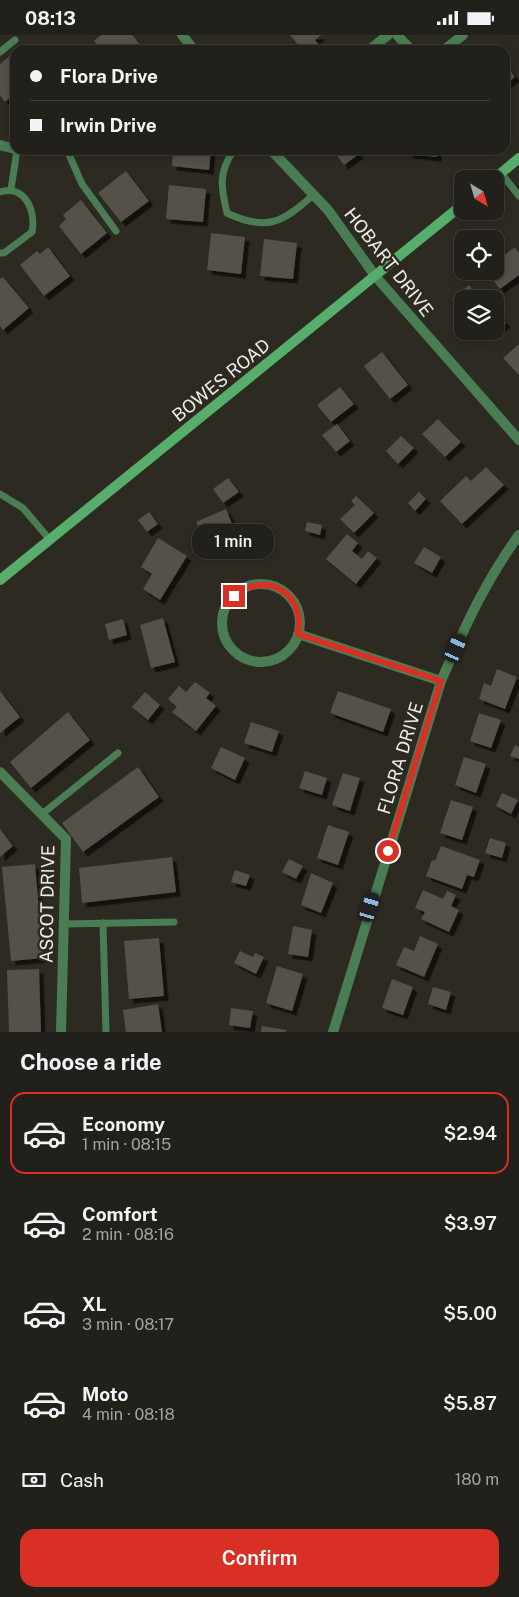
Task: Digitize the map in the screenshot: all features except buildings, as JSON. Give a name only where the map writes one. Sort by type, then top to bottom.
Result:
[{"type":"main road","points":[[504,171],[519,158]]},
{"type":"main road","name":"BOWES ROAD","points":[[0,580],[376,277],[454,212]]},
{"type":"street","points":[[182,35],[190,45]]},
{"type":"street","points":[[375,45],[388,35]]},
{"type":"street","points":[[397,35],[406,45]]},
{"type":"street","points":[[450,45],[463,35]]},
{"type":"street","name":"HOBART DRIVE","points":[[276,155],[328,210],[376,277],[519,440]]},
{"type":"street","name":"FLORA DRIVE","points":[[333,1032],[441,681],[496,567],[519,535]]},
{"type":"street","points":[[259,584],[277,587],[292,599],[300,616],[298,634],[289,650],[273,660],[254,661],[246,659],[238,654],[226,639],[222,621],[224,612],[228,603],[241,590],[259,584]]},
{"type":"street","points":[[298,634],[441,681]]},
{"type":"street","name":"ASCOT DRIVE","points":[[0,772],[66,839],[61,1032]]},
{"type":"lane","points":[[0,52],[15,41]]},
{"type":"lane","points":[[11,189],[15,155]]},
{"type":"lane","points":[[69,155],[82,184],[116,231]]},
{"type":"lane","points":[[231,155],[224,167],[221,188],[227,213],[243,221],[271,223],[292,215],[313,195]]},
{"type":"lane","points":[[504,182],[519,196]]},
{"type":"lane","points":[[0,192],[11,189],[21,194],[29,204],[35,219],[32,232],[4,253],[0,253]]},
{"type":"lane","points":[[0,494],[23,508],[50,540]]},
{"type":"lane","points":[[42,814],[118,753]]},
{"type":"lane","points":[[64,924],[174,922]]},
{"type":"lane","points":[[103,923],[106,1032]]},
{"type":"route","points":[[234,596],[249,586],[259,584],[277,587],[292,599],[297,607],[300,616],[298,634],[441,681],[388,851]]}]
